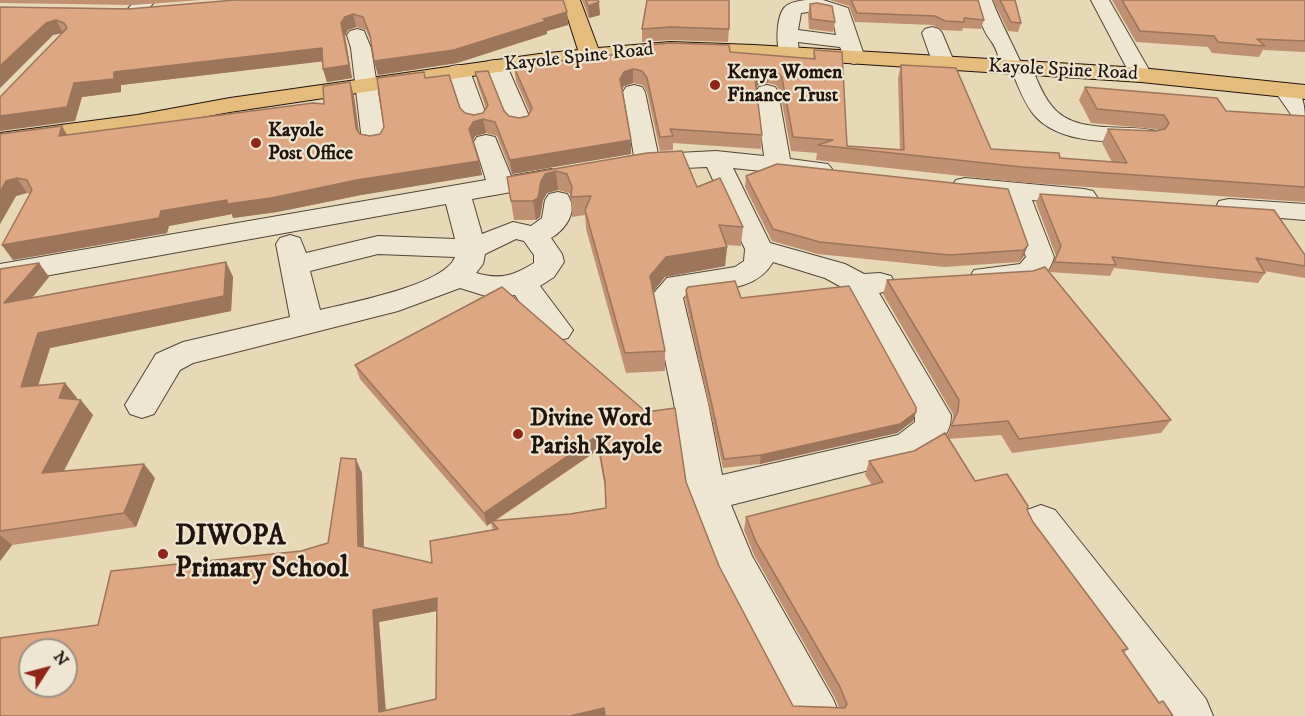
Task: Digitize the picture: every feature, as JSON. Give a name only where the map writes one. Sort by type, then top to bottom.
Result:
[{"type":"main road","points":[[571,0],[590,54]]},
{"type":"main road","name":"Kayole Spine Road","points":[[0,140],[136,122],[496,66],[590,54],[670,48],[788,44],[847,28],[889,60],[1141,75],[1295,91]]},
{"type":"street","points":[[983,0],[995,35],[998,34],[1043,111],[1072,130],[1148,136]]},
{"type":"street","points":[[1100,0],[1141,75]]},
{"type":"street","points":[[788,44],[792,10],[797,3],[847,28],[889,60]]},
{"type":"street","points":[[111,13],[140,6],[167,11]]},
{"type":"street","points":[[932,33],[944,64]]},
{"type":"street","points":[[357,34],[374,141]]},
{"type":"street","points":[[496,66],[520,123]]},
{"type":"street","points":[[459,71],[501,186]]},
{"type":"street","points":[[1295,91],[1305,118]]},
{"type":"street","points":[[634,92],[646,161]]},
{"type":"street","points":[[767,92],[778,165]]},
{"type":"street","points":[[716,159],[759,249],[758,263],[742,276],[678,285],[667,295],[707,495],[735,565],[816,716]]},
{"type":"street","points":[[615,166],[646,161],[716,159],[849,173]]},
{"type":"street","points":[[0,274],[570,174]]},
{"type":"street","points":[[944,184],[1108,199]]},
{"type":"street","points":[[958,279],[1015,275],[1027,273],[1037,266],[1040,257],[1016,192]]},
{"type":"street","points":[[142,405],[162,371],[175,357],[434,290],[456,277],[468,264],[472,249],[457,195]]},
{"type":"street","points":[[534,235],[554,223],[559,215],[558,200]]},
{"type":"street","points":[[1201,205],[1305,212]]},
{"type":"street","points":[[285,225],[307,323]]},
{"type":"street","points":[[295,266],[378,244],[472,249],[513,230],[534,235],[548,254],[549,262],[536,277],[522,284],[500,288],[489,287],[456,277]]},
{"type":"street","points":[[759,249],[834,271],[859,284],[902,282]]},
{"type":"street","points":[[522,284],[557,330]]},
{"type":"street","points":[[707,495],[908,447],[924,436],[933,426],[933,415],[859,284]]},
{"type":"street","points":[[1041,522],[1189,716]]},
{"type":"building","points":[[235,0],[563,0],[567,12],[543,19],[546,21],[454,50],[374,61],[370,35],[363,17],[353,14],[345,17],[341,23],[349,65],[323,69],[322,48],[114,72],[114,79],[74,83],[67,107],[0,116],[0,97],[67,28],[64,23],[56,20],[46,23],[0,66],[0,7],[128,9]]},
{"type":"building","points":[[586,0],[598,0],[599,2],[588,6]]},
{"type":"building","points":[[647,0],[729,0],[729,29],[670,27],[642,29]]},
{"type":"building","points":[[851,0],[978,0],[984,20],[964,18],[964,22],[945,21],[935,16],[857,13]]},
{"type":"building","points":[[1000,0],[1015,0],[1021,23],[1011,22]]},
{"type":"building","points":[[1122,0],[1305,0],[1305,41],[1257,39],[1265,46],[1218,42],[1214,36],[1140,31]]},
{"type":"building","points":[[810,4],[832,6],[835,22],[811,19]]},
{"type":"building","points":[[670,43],[729,45],[730,52],[815,59],[814,50],[842,52],[847,146],[904,150],[901,65],[956,68],[991,149],[1059,153],[1060,158],[1127,163],[1108,129],[1156,131],[1165,129],[1169,123],[1164,115],[1097,109],[1085,87],[1217,98],[1226,111],[1305,116],[1305,187],[1022,167],[818,145],[833,140],[793,137],[782,78],[777,71],[769,69],[760,71],[755,79],[762,135],[670,129],[673,136],[660,137],[647,78],[642,71],[633,69],[624,72],[620,79],[631,140],[510,160],[495,122],[483,119],[473,122],[469,129],[479,161],[357,180],[271,198],[227,204],[227,200],[161,211],[159,218],[2,245],[32,190],[27,180],[17,178],[6,181],[0,192],[0,134],[62,126],[59,136],[313,103],[324,104],[323,86],[350,82],[356,128],[360,134],[370,136],[380,134],[384,127],[377,78],[424,72],[425,78],[449,75],[460,108],[465,113],[474,115],[483,113],[488,105],[475,72],[488,71],[504,111],[509,116],[519,118],[528,116],[532,108],[514,67],[626,53],[627,56],[628,53],[639,52],[640,46]]},
{"type":"building","points":[[682,151],[697,187],[720,178],[743,227],[719,225],[727,247],[666,257],[650,276],[665,351],[625,353],[585,210],[591,196],[571,197],[572,187],[567,174],[556,171],[545,174],[541,181],[538,198],[533,201],[511,201],[507,177],[647,153]]},
{"type":"building","points":[[777,164],[1008,189],[1028,245],[1024,250],[949,255],[820,242],[773,229],[746,176]]},
{"type":"building","points":[[1040,194],[1274,210],[1305,255],[1305,266],[1256,258],[1265,273],[1112,257],[1116,265],[1054,262],[1061,246]]},
{"type":"building","points":[[226,262],[224,296],[38,333],[21,387],[65,383],[59,398],[81,400],[42,473],[144,464],[124,513],[0,531],[0,269],[39,263],[4,303]]},
{"type":"building","points":[[1045,267],[1171,420],[1019,439],[1008,421],[951,426],[958,411],[959,400],[887,280],[1033,271]]},
{"type":"building","points":[[735,281],[741,298],[849,286],[916,407],[916,412],[900,424],[761,455],[724,459],[686,290],[688,287]]},
{"type":"building","points":[[502,287],[646,412],[675,408],[686,482],[719,566],[793,706],[845,708],[847,704],[840,687],[756,542],[746,517],[883,482],[869,461],[914,451],[945,433],[975,481],[1007,474],[1028,506],[1027,510],[1033,522],[1128,649],[1122,650],[1159,703],[1163,701],[1173,716],[605,716],[604,708],[570,716],[0,716],[0,638],[98,625],[111,571],[301,551],[328,543],[341,458],[356,459],[358,546],[432,563],[430,541],[498,529],[491,521],[570,514],[606,508],[605,482],[597,436],[484,513],[355,365]],"holes":[[[437,598],[436,699],[379,712],[373,610]]]},
{"type":"place","name":"Kenya Women Finance Trust","points":[[715,85]]},
{"type":"place","name":"Kayole Post Office","points":[[256,143]]},
{"type":"place","name":"Divine Word Parish Kayole","points":[[518,434]]},
{"type":"place","name":"DIWOPA Primary School","points":[[163,554]]}]
